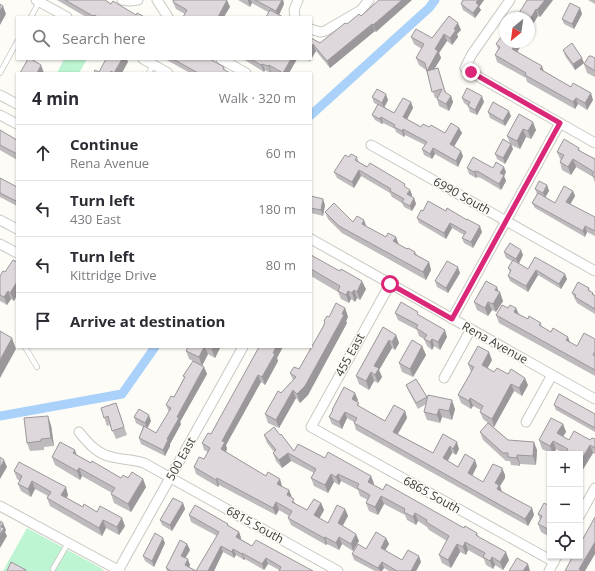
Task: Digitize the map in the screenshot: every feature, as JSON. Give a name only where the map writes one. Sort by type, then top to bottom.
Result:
[{"type":"street","points":[[122,0],[138,0]]},
{"type":"street","points":[[157,0],[167,16]]},
{"type":"street","points":[[295,16],[294,10],[298,0]]},
{"type":"street","points":[[314,31],[325,31],[361,10],[369,0]]},
{"type":"street","points":[[510,0],[472,54],[465,68],[595,143]]},
{"type":"street","points":[[38,1],[65,16]]},
{"type":"street","points":[[144,60],[151,69],[164,72]]},
{"type":"street","points":[[223,60],[244,72]]},
{"type":"street","points":[[0,95],[16,103]]},
{"type":"street","points":[[0,115],[16,123]]},
{"type":"street","points":[[452,319],[560,123]]},
{"type":"street","name":"6990 South","points":[[371,145],[595,271]]},
{"type":"street","points":[[0,220],[16,228]]},
{"type":"street","name":"Rena Avenue","points":[[312,240],[595,399]]},
{"type":"street","points":[[0,244],[16,252]]},
{"type":"street","name":"455 East","points":[[311,427],[390,284]]},
{"type":"street","points":[[444,378],[470,329]]},
{"type":"street","name":"500 East","points":[[119,571],[242,348]]},
{"type":"street","points":[[526,422],[552,375]]},
{"type":"street","name":"6865 South","points":[[311,427],[547,554]]},
{"type":"street","name":"6815 South","points":[[79,432],[91,446],[105,455],[113,458],[138,461],[338,571]]},
{"type":"street","points":[[583,510],[595,488]]},
{"type":"street","points":[[0,506],[119,571]]},
{"type":"street","points":[[549,571],[556,559]]},
{"type":"lane","points":[[31,16],[38,1]]},
{"type":"lane","points":[[0,73],[16,44]]},
{"type":"lane","points":[[26,348],[37,367]]},
{"type":"lane","points":[[53,569],[68,542]]},
{"type":"green space","points":[[64,60],[86,60],[80,72],[58,72]]},
{"type":"green space","points":[[27,528],[101,568],[104,571],[3,571]]},
{"type":"building","points":[[65,0],[105,0],[111,4],[113,1],[136,15],[137,13],[143,16],[94,15],[93,16]]},
{"type":"building","points":[[174,0],[227,0],[219,16],[184,16],[187,10],[173,2]]},
{"type":"building","points":[[255,0],[282,0],[276,11]]},
{"type":"building","points":[[379,0],[402,0],[327,61],[313,44],[312,46],[312,39],[320,43],[345,23],[347,24],[359,14],[361,16]]},
{"type":"building","points":[[463,0],[478,0],[476,3],[479,5],[473,13],[461,4]]},
{"type":"building","points":[[527,0],[545,0],[534,12],[520,12]]},
{"type":"building","points":[[570,3],[580,8],[572,24],[562,19]]},
{"type":"building","points":[[0,4],[3,6],[0,11]]},
{"type":"building","points":[[270,10],[281,16],[267,16]]},
{"type":"building","points":[[449,16],[458,23],[454,29],[456,30],[450,38],[444,34],[435,49],[438,51],[427,71],[438,68],[445,92],[451,96],[446,104],[437,99],[442,89],[432,92],[425,63],[416,58],[424,44],[411,37],[416,29],[432,38]]},
{"type":"building","points":[[572,43],[582,58],[573,64],[563,50]]},
{"type":"building","points":[[499,48],[513,48],[542,66],[540,69],[571,87],[573,83],[591,93],[585,103],[576,98],[573,102],[525,75],[526,73],[495,55]]},
{"type":"building","points":[[589,56],[595,58],[595,71],[584,64]]},
{"type":"building","points":[[27,60],[33,60],[41,65],[38,72],[21,72]]},
{"type":"building","points":[[105,60],[121,60],[115,72],[99,72]]},
{"type":"building","points":[[175,60],[212,60],[224,67],[223,69],[228,72],[196,72]]},
{"type":"building","points":[[253,60],[290,60],[284,72],[269,65],[261,65]]},
{"type":"building","points":[[467,88],[482,96],[475,110],[468,106],[470,102],[462,98]]},
{"type":"building","points":[[377,89],[386,94],[382,103],[372,97]]},
{"type":"building","points":[[403,98],[411,102],[403,117],[421,127],[423,124],[429,127],[431,125],[445,133],[451,123],[459,128],[450,144],[461,151],[456,161],[433,148],[430,154],[422,149],[427,142],[403,129],[402,131],[394,127],[395,125],[381,117],[380,119],[372,115],[378,104],[394,113]]},
{"type":"building","points":[[493,102],[509,111],[503,121],[488,112]]},
{"type":"building","points":[[519,114],[533,122],[528,131],[523,129],[517,141],[507,136]]},
{"type":"building","points":[[0,130],[16,139],[16,153],[0,145]]},
{"type":"building","points":[[503,139],[511,144],[503,158],[495,154]]},
{"type":"building","points":[[564,139],[579,148],[578,150],[595,159],[595,177],[592,175],[594,172],[573,159],[568,167],[560,162],[564,155],[557,152]]},
{"type":"building","points":[[351,154],[357,157],[355,160],[367,167],[370,163],[405,184],[404,186],[410,190],[407,194],[414,198],[410,206],[402,202],[404,199],[390,191],[391,189],[359,170],[352,182],[334,172],[345,155],[349,157]]},
{"type":"building","points":[[473,157],[493,168],[496,162],[504,167],[500,173],[504,175],[499,184],[479,172],[474,172],[467,168]]},
{"type":"building","points":[[0,178],[16,186],[16,201],[0,193]]},
{"type":"building","points":[[539,181],[547,185],[543,193],[535,189]]},
{"type":"building","points":[[564,186],[573,191],[566,202],[595,217],[595,231],[585,226],[583,231],[532,203],[538,193],[555,203]]},
{"type":"building","points":[[312,196],[323,199],[321,210],[312,208]]},
{"type":"building","points":[[428,201],[446,211],[447,208],[480,226],[471,242],[462,238],[466,232],[450,223],[444,233],[417,218],[421,210],[423,211]]},
{"type":"building","points":[[334,203],[353,222],[357,216],[364,220],[362,224],[386,237],[388,233],[396,237],[393,241],[415,252],[414,254],[429,262],[423,272],[339,226],[325,212]]},
{"type":"building","points":[[510,243],[521,250],[516,259],[504,252]]},
{"type":"building","points":[[312,256],[362,281],[357,292],[354,290],[352,293],[348,291],[346,295],[338,291],[340,286],[312,270]]},
{"type":"building","points":[[535,257],[565,274],[559,284],[536,270],[526,286],[508,276],[511,270],[508,268],[513,260],[528,269]]},
{"type":"building","points":[[13,260],[16,262],[16,284],[10,293],[8,291],[4,297],[0,295],[0,276],[3,271],[5,272]]},
{"type":"building","points":[[447,261],[458,267],[446,288],[435,281]]},
{"type":"building","points":[[486,281],[497,287],[495,290],[500,292],[493,304],[488,302],[485,308],[474,302]]},
{"type":"building","points":[[578,282],[589,288],[588,290],[595,296],[595,309],[575,297],[576,295],[572,293]]},
{"type":"building","points":[[401,302],[418,312],[417,314],[445,330],[438,342],[432,339],[430,342],[424,339],[427,335],[416,328],[418,325],[395,313]]},
{"type":"building","points":[[336,303],[345,308],[342,314],[344,315],[305,386],[297,394],[293,390],[276,420],[265,414],[278,391],[281,393],[296,377],[290,373],[294,367],[299,369],[323,327],[324,321],[327,316],[329,317]]},
{"type":"building","points":[[502,305],[508,308],[510,305],[516,308],[514,312],[528,319],[529,316],[541,323],[539,325],[551,332],[553,328],[568,337],[566,340],[577,346],[584,333],[595,339],[595,351],[593,355],[595,356],[595,370],[496,315]]},
{"type":"building","points":[[383,327],[396,335],[392,342],[389,340],[374,366],[379,368],[375,375],[371,372],[366,381],[356,376]]},
{"type":"building","points":[[0,331],[12,338],[0,360]]},
{"type":"building","points":[[412,340],[422,346],[410,369],[399,363]]},
{"type":"building","points":[[478,346],[489,352],[482,365],[494,372],[497,368],[508,374],[511,369],[525,378],[519,388],[511,384],[492,419],[480,412],[483,406],[470,398],[469,401],[458,395],[474,367],[468,364]]},
{"type":"building","points":[[188,348],[204,348],[199,357],[186,351]]},
{"type":"building","points":[[258,348],[276,348],[273,353],[275,354],[262,377],[258,375],[222,441],[225,442],[221,449],[266,476],[268,472],[280,479],[277,484],[289,490],[287,495],[294,499],[292,502],[307,510],[314,499],[321,503],[314,515],[328,523],[337,505],[345,509],[338,523],[356,534],[351,544],[339,537],[336,543],[325,537],[324,538],[288,518],[292,511],[276,502],[273,508],[217,478],[216,480],[194,467],[199,457],[204,459],[210,448],[202,443],[208,433],[211,434]]},
{"type":"building","points":[[193,361],[204,367],[177,417],[179,418],[167,439],[168,440],[163,450],[139,438],[144,426],[156,433],[171,408],[166,405],[171,396],[174,397],[185,377],[183,376]]},
{"type":"building","points":[[416,379],[427,397],[416,403],[406,385]]},
{"type":"building","points":[[344,387],[355,393],[352,399],[359,403],[357,405],[385,421],[394,405],[405,411],[393,432],[433,453],[443,434],[457,442],[453,449],[450,446],[443,458],[458,467],[465,454],[475,460],[468,473],[483,482],[493,464],[502,468],[502,471],[495,483],[499,485],[497,489],[532,508],[525,519],[354,423],[357,418],[345,412],[339,422],[329,417]]},
{"type":"building","points":[[559,394],[595,414],[595,428],[554,405]]},
{"type":"building","points":[[428,395],[452,400],[449,411],[439,409],[437,415],[424,412]]},
{"type":"building","points":[[116,403],[124,427],[112,431],[108,416],[104,418],[101,408]]},
{"type":"building","points":[[139,409],[149,415],[145,423],[134,417]]},
{"type":"building","points":[[48,416],[51,438],[27,443],[24,418]]},
{"type":"building","points":[[551,418],[563,424],[557,433],[569,440],[574,431],[590,440],[592,438],[595,439],[595,448],[590,445],[583,457],[583,451],[567,451],[568,449],[553,441],[550,446],[539,440]]},
{"type":"building","points":[[488,423],[508,440],[534,442],[533,456],[517,455],[517,458],[508,457],[508,453],[503,453],[480,432]]},
{"type":"building","points":[[274,427],[294,451],[298,444],[325,458],[328,452],[371,476],[368,482],[383,490],[386,484],[464,528],[465,526],[477,533],[476,535],[479,537],[506,552],[500,562],[492,557],[490,561],[483,557],[485,553],[465,542],[463,547],[457,544],[448,560],[439,555],[449,536],[426,522],[427,520],[415,513],[413,517],[404,512],[405,509],[381,496],[375,507],[366,503],[370,495],[357,488],[359,484],[338,474],[336,477],[331,474],[325,485],[311,478],[316,469],[288,453],[279,460],[273,453],[276,450],[264,435]]},
{"type":"building","points":[[60,442],[75,450],[73,453],[91,463],[92,461],[121,478],[123,475],[128,478],[132,472],[143,479],[128,504],[111,494],[115,488],[79,468],[77,471],[52,457]]},
{"type":"building","points":[[0,457],[4,460],[0,468]]},
{"type":"building","points":[[19,462],[66,487],[61,495],[83,507],[84,504],[97,512],[100,506],[122,518],[117,527],[103,520],[99,528],[47,498],[51,492],[32,481],[28,489],[18,484],[22,476],[14,471]]},
{"type":"building","points":[[173,498],[183,503],[170,525],[160,520]]},
{"type":"building","points":[[544,503],[547,504],[547,528],[538,524],[542,516],[538,514]]},
{"type":"building","points":[[195,505],[228,524],[227,525],[239,532],[236,537],[252,546],[256,540],[313,571],[279,571],[281,567],[266,558],[262,564],[233,549],[232,552],[221,546],[208,571],[196,571],[219,532],[189,515]]},
{"type":"building","points":[[595,517],[595,542],[579,569],[581,570],[565,571],[571,559],[583,559],[583,539]]},
{"type":"building","points":[[0,521],[3,523],[1,527],[4,528],[0,535]]},
{"type":"building","points":[[376,532],[386,538],[381,548],[402,560],[408,550],[419,556],[411,571],[397,571],[382,562],[378,568],[352,554],[358,544],[366,549]]},
{"type":"building","points":[[155,533],[163,538],[152,561],[143,556]]},
{"type":"building","points":[[180,540],[187,544],[181,556],[188,559],[185,565],[196,571],[171,571],[166,568]]},
{"type":"building","points":[[517,558],[528,564],[523,571],[509,571]]},
{"type":"building","points":[[11,562],[26,570],[26,571],[7,571]]},
{"type":"waterway","points":[[312,114],[429,8],[435,0]]},
{"type":"waterway","points":[[0,416],[122,394],[154,348]]},
{"type":"route","points":[[390,284],[452,319],[560,123],[471,72]]}]
